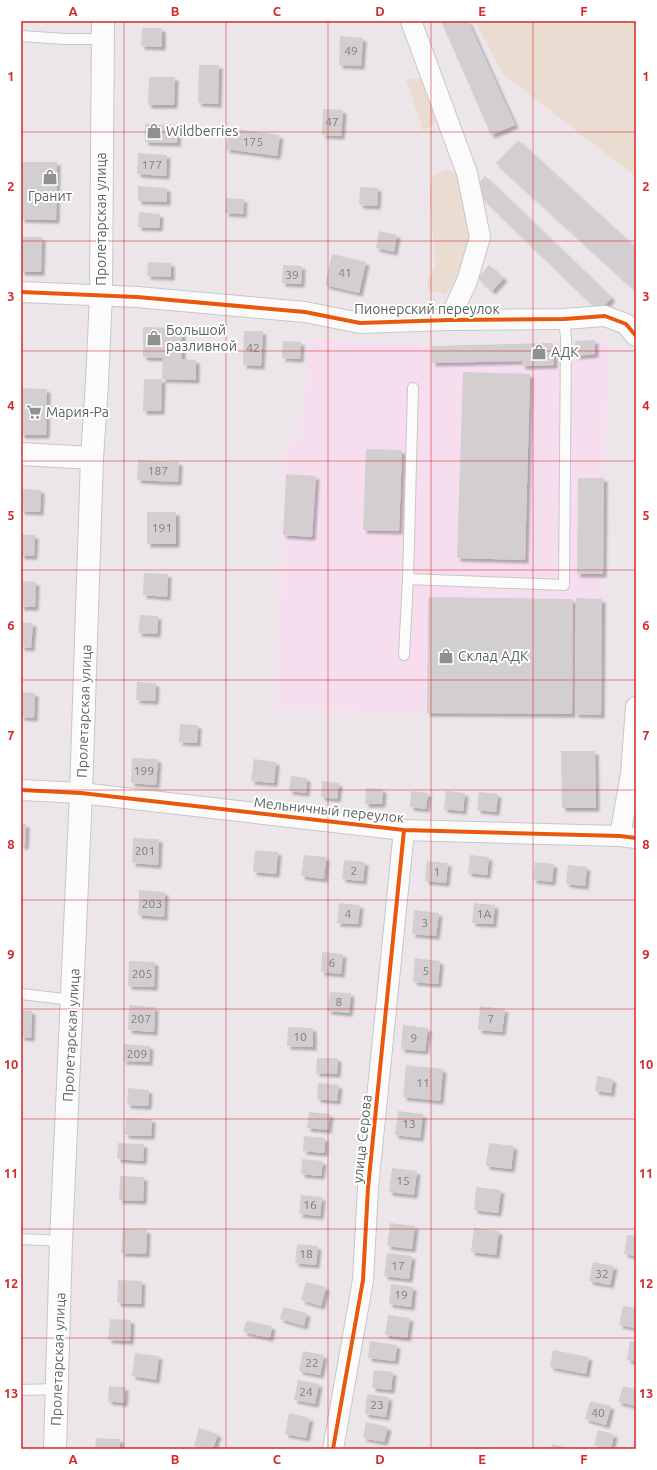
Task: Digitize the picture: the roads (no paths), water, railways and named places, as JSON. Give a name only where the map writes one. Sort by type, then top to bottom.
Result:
[{"type":"main road","name":"Пролетарская улица","points":[[55,1449],[61,1241],[73,1000],[92,458],[101,295],[103,30]]},
{"type":"main road","points":[[21,454],[92,458]]},
{"type":"street","name":"Пионерский переулок","points":[[411,21],[467,173],[480,237],[467,282],[449,320]]},
{"type":"street","name":"Пионерский переулок","points":[[21,292],[101,295],[305,312],[360,323],[449,320],[564,319],[604,316],[626,324],[636,336]]},
{"type":"street","points":[[628,837],[636,707]]},
{"type":"street","name":"Мельничный переулок","points":[[21,790],[81,793],[404,830],[628,837]]},
{"type":"street","name":"улица Серова","points":[[334,1449],[362,1280],[368,1188],[404,830]]},
{"type":"lane","points":[[21,36],[65,39],[103,30]]},
{"type":"lane","points":[[408,579],[564,585],[566,337],[564,319]]},
{"type":"lane","points":[[404,655],[408,579],[413,388]]},
{"type":"lane","points":[[21,994],[73,1000]]},
{"type":"lane","points":[[21,1239],[61,1241]]},
{"type":"lane","points":[[21,1390],[57,1390]]},
{"type":"place","name":"Wildberries","points":[[154,131]]},
{"type":"place","name":"Гранит","points":[[50,177]]},
{"type":"place","name":"Большой разливной","points":[[154,338]]},
{"type":"place","name":"АДК","points":[[539,352]]},
{"type":"place","name":"Мария-Ра","points":[[34,412]]},
{"type":"place","name":"Склад АДК","points":[[446,656]]}]
